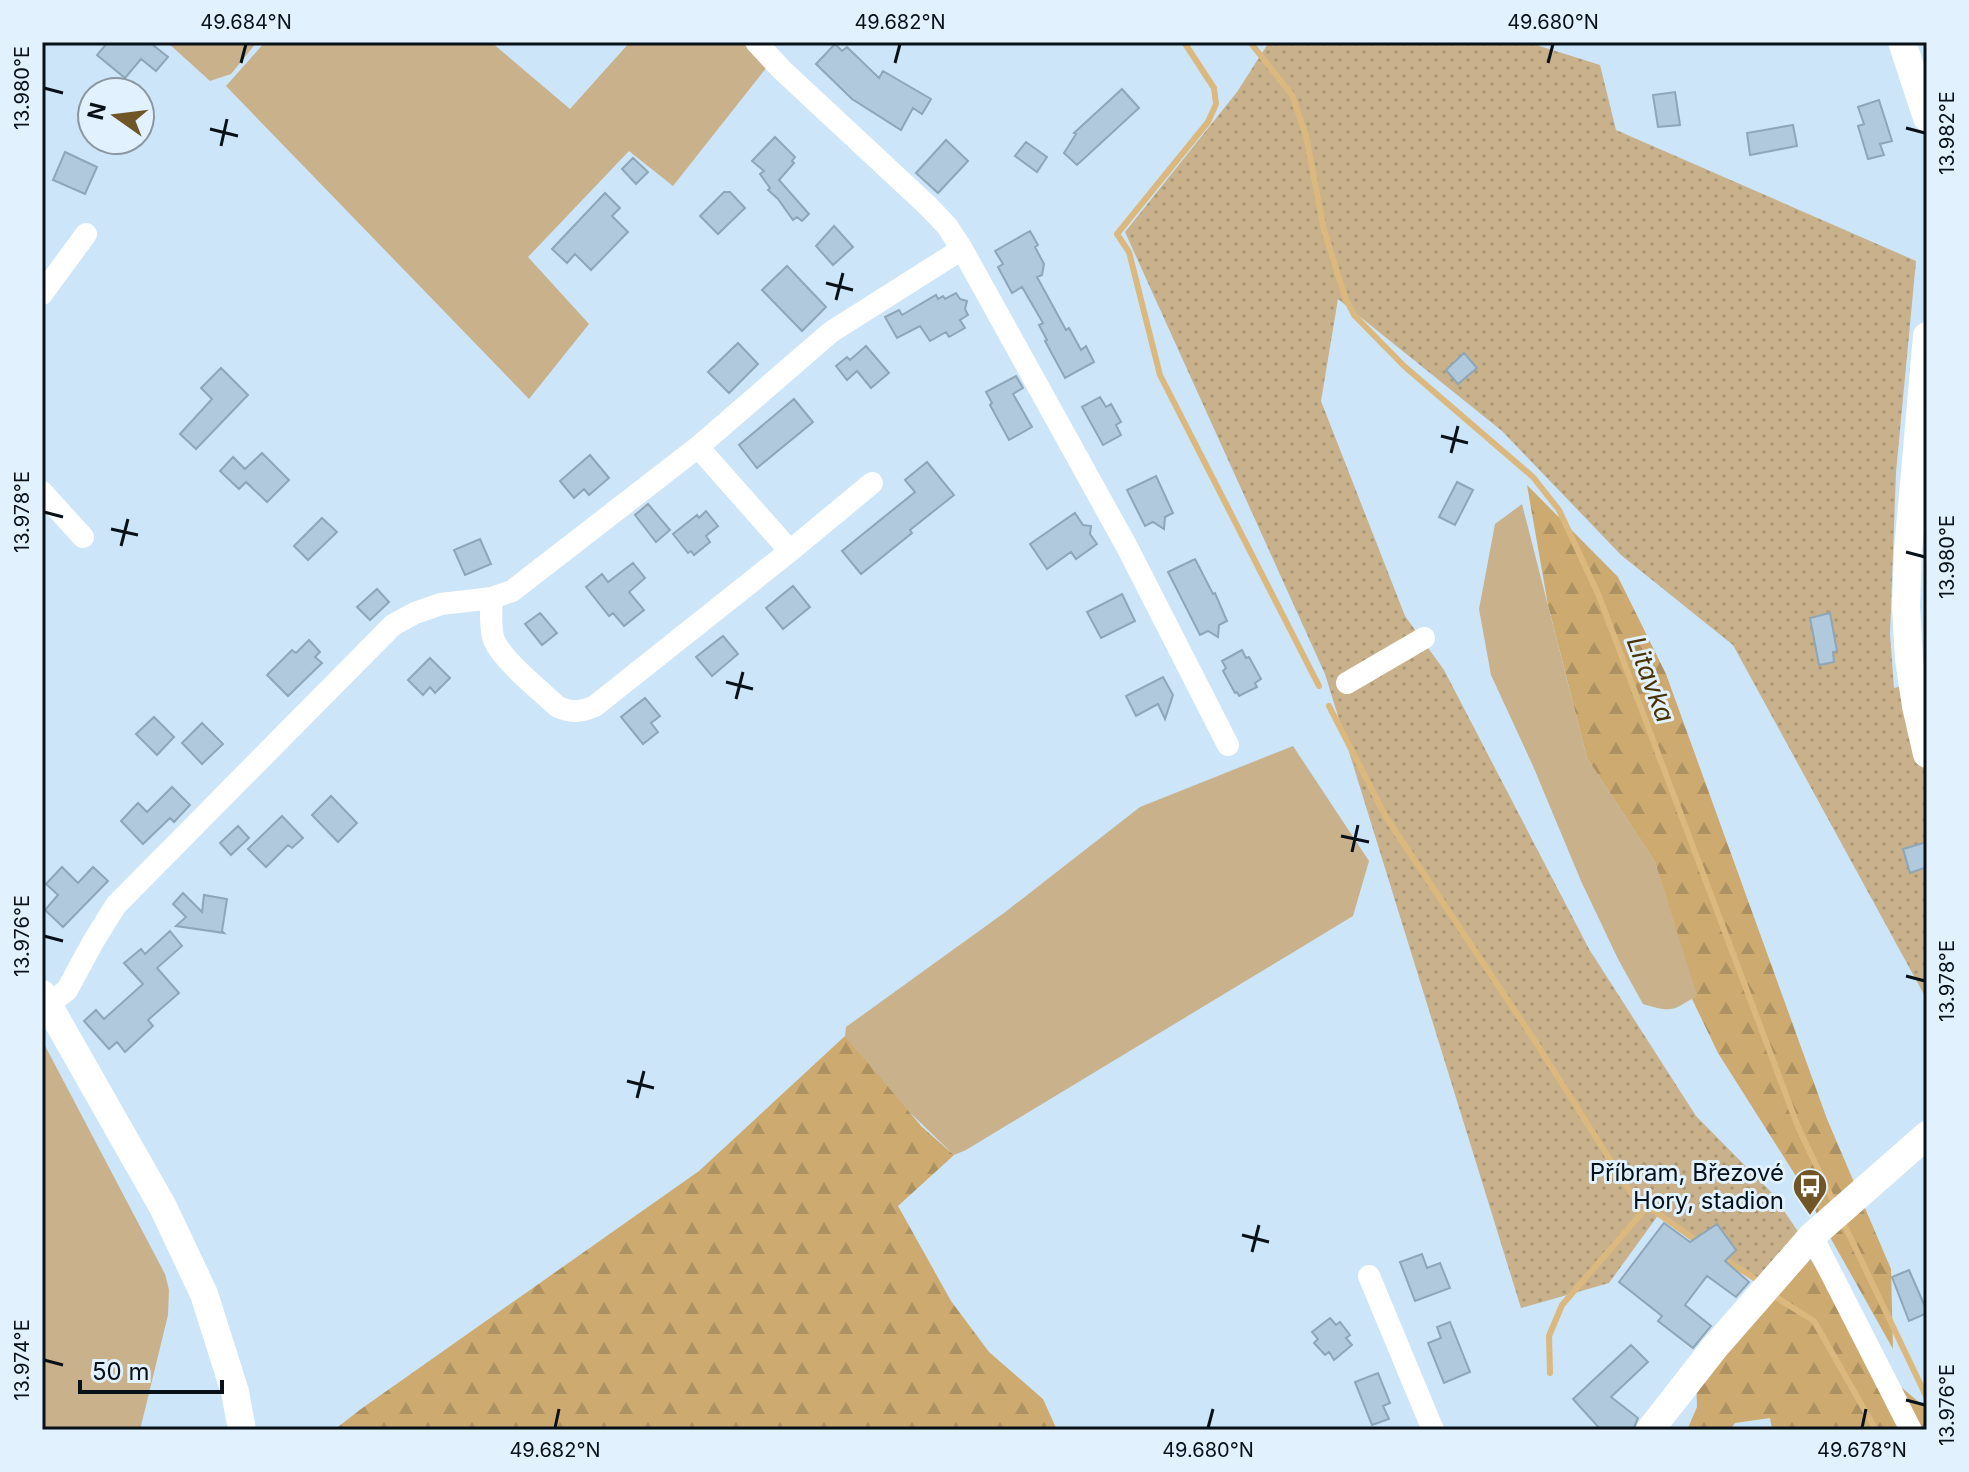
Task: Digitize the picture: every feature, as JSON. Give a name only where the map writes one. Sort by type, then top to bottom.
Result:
[{"type":"street","points":[[756,42],[947,226],[1127,547],[1228,745]]},
{"type":"street","points":[[1902,42],[1927,118]]},
{"type":"street","points":[[42,294],[86,234]]},
{"type":"street","points":[[242,1430],[235,1392],[204,1294],[163,1207],[45,999],[67,990],[116,905],[393,625],[441,604],[492,598],[512,591],[698,447],[831,332],[962,249]]},
{"type":"street","points":[[1927,336],[1906,606],[1909,659],[1927,754]]},
{"type":"street","points":[[698,447],[790,551]]},
{"type":"street","points":[[492,598],[493,638],[500,652],[558,707],[568,712],[583,712],[595,706],[872,483]]},
{"type":"street","points":[[42,492],[83,537]]},
{"type":"street","points":[[1347,683],[1424,638]]},
{"type":"street","points":[[1650,1430],[1715,1347],[1819,1230],[1927,1135]]},
{"type":"street","points":[[1819,1230],[1911,1430]]},
{"type":"street","points":[[1369,1276],[1433,1430]]},
{"type":"shaded area","points":[[167,42],[257,42],[231,74],[210,81]]},
{"type":"shaded area","points":[[265,42],[491,42],[570,109],[630,42],[742,42],[767,67],[673,186],[629,151],[528,257],[589,324],[529,399],[226,86]]},
{"type":"shaded area","points":[[1269,42],[1527,42],[1600,65],[1616,130],[1916,261],[1896,472],[1890,634],[1894,688],[1927,680],[1927,1000],[1733,645],[1621,555],[1502,431],[1338,299],[1321,401],[1405,616],[1444,670],[1589,949],[1696,1116],[1772,1193],[1803,1239],[1764,1285],[1659,1214],[1609,1283],[1521,1308],[1325,674],[1125,232],[1237,92]]},
{"type":"shaded area","points":[[1522,504],[1587,758],[1655,862],[1698,995],[1672,1009],[1643,1004],[1618,959],[1491,675],[1479,609],[1495,524]]},
{"type":"shaded area","points":[[1293,746],[1369,861],[1353,916],[954,1155],[900,1103],[845,1036],[846,1027],[1004,913],[1140,807]]},
{"type":"shaded area","points":[[42,1040],[165,1274],[169,1290],[168,1315],[140,1430],[42,1430]]},
{"type":"green space","points":[[1527,485],[1618,577],[1666,674],[1827,1119],[1891,1269],[1893,1349],[1794,1173],[1718,1053],[1692,999],[1697,995],[1655,862],[1587,758],[1548,605]]},
{"type":"green space","points":[[845,1036],[922,1127],[954,1155],[898,1206],[951,1301],[989,1352],[1043,1399],[1057,1430],[334,1430],[699,1171]]},
{"type":"green space","points":[[1803,1247],[1875,1365],[1927,1409],[1927,1430],[1772,1430],[1770,1418],[1735,1423],[1730,1430],[1687,1430],[1697,1407],[1696,1373]]},
{"type":"building","points":[[108,42],[155,42],[153,45],[168,57],[156,71],[141,59],[127,76],[123,76],[97,55]]},
{"type":"building","points":[[835,44],[842,51],[847,47],[879,78],[883,71],[931,99],[922,114],[913,108],[901,130],[852,99],[816,64]]},
{"type":"building","points":[[1122,89],[1139,108],[1077,165],[1064,153],[1074,133]]},
{"type":"building","points":[[1675,92],[1680,125],[1658,127],[1653,95]]},
{"type":"building","points":[[1879,100],[1892,141],[1880,144],[1884,155],[1868,159],[1858,126],[1864,124],[1858,107]]},
{"type":"building","points":[[1793,125],[1797,146],[1750,155],[1747,133]]},
{"type":"building","points":[[775,137],[795,157],[794,163],[779,180],[809,214],[802,221],[797,217],[793,220],[768,190],[770,188],[760,174],[764,171],[752,161]]},
{"type":"building","points":[[946,140],[968,161],[938,193],[916,173]]},
{"type":"building","points":[[1026,142],[1047,157],[1037,172],[1015,156]]},
{"type":"building","points":[[65,152],[97,167],[85,194],[53,180]]},
{"type":"building","points":[[633,158],[648,172],[636,184],[622,169]]},
{"type":"building","points":[[724,192],[730,192],[745,208],[718,234],[700,216]]},
{"type":"building","points":[[605,193],[620,208],[612,216],[628,232],[591,270],[575,254],[567,263],[552,249]]},
{"type":"building","points":[[834,226],[853,247],[833,265],[816,246]]},
{"type":"building","points":[[1030,231],[1044,264],[1042,275],[1037,277],[1066,330],[1069,328],[1081,350],[1086,346],[1094,362],[1065,378],[1045,341],[1039,325],[1043,323],[1022,287],[1012,293],[998,267],[1003,264],[995,251]]},
{"type":"building","points":[[787,266],[826,307],[802,331],[762,290]]},
{"type":"building","points":[[956,293],[960,299],[967,301],[965,309],[968,315],[960,320],[965,328],[949,337],[946,332],[930,341],[920,326],[897,338],[885,317],[899,310],[902,315],[936,295],[938,299],[943,296],[945,299]]},
{"type":"building","points":[[738,343],[758,364],[729,393],[708,372]]},
{"type":"building","points":[[866,346],[889,373],[871,388],[857,371],[847,380],[836,366],[847,357],[850,360]]},
{"type":"building","points":[[1464,353],[1477,368],[1458,384],[1446,370]]},
{"type":"building","points":[[221,368],[248,395],[196,449],[180,434],[212,399],[201,388]]},
{"type":"building","points":[[1016,376],[1023,388],[1013,394],[1032,427],[1009,440],[986,392]]},
{"type":"building","points":[[1100,397],[1106,407],[1111,404],[1121,422],[1116,425],[1121,435],[1103,445],[1082,407]]},
{"type":"building","points":[[794,399],[813,422],[757,468],[739,445]]},
{"type":"building","points":[[262,453],[289,480],[267,502],[246,482],[239,489],[220,471],[233,457],[245,469]]},
{"type":"building","points":[[590,455],[609,478],[589,495],[584,489],[574,498],[560,481]]},
{"type":"building","points":[[927,462],[954,495],[861,574],[842,551],[915,492],[905,480]]},
{"type":"building","points":[[1156,476],[1173,513],[1165,517],[1164,529],[1153,522],[1145,526],[1127,490]]},
{"type":"building","points":[[1457,482],[1473,490],[1455,525],[1439,517]]},
{"type":"building","points":[[648,504],[670,530],[656,542],[635,515]]},
{"type":"building","points":[[706,511],[718,526],[706,536],[710,542],[694,555],[691,551],[688,553],[673,534]]},
{"type":"building","points":[[1075,513],[1083,525],[1091,526],[1090,534],[1097,544],[1076,559],[1071,552],[1047,569],[1030,544]]},
{"type":"building","points":[[322,518],[337,532],[308,560],[294,546]]},
{"type":"building","points":[[480,539],[491,564],[465,575],[454,550]]},
{"type":"building","points":[[1195,559],[1227,621],[1219,625],[1218,637],[1208,631],[1200,635],[1168,572]]},
{"type":"building","points":[[633,563],[645,578],[629,592],[644,610],[624,626],[613,613],[609,616],[586,587],[602,574],[608,582]]},
{"type":"building","points":[[793,586],[810,607],[783,629],[766,608]]},
{"type":"building","points":[[377,589],[389,602],[370,620],[357,607]]},
{"type":"building","points":[[1122,594],[1135,621],[1101,638],[1087,612]]},
{"type":"building","points":[[540,613],[557,633],[542,645],[525,624]]},
{"type":"building","points":[[1830,613],[1837,651],[1833,652],[1834,662],[1819,665],[1810,618]]},
{"type":"building","points":[[723,636],[738,654],[712,676],[696,657]]},
{"type":"building","points":[[309,640],[320,652],[315,657],[322,663],[288,696],[267,675],[292,650],[296,653]]},
{"type":"building","points":[[1242,650],[1261,679],[1255,683],[1257,687],[1239,696],[1223,671],[1226,668],[1222,661]]},
{"type":"building","points":[[430,658],[450,678],[435,693],[430,687],[423,695],[408,680]]},
{"type":"building","points":[[1163,677],[1173,695],[1165,719],[1158,704],[1136,716],[1126,696]]},
{"type":"building","points":[[645,698],[660,716],[651,723],[658,732],[643,744],[621,717]]},
{"type":"building","points":[[154,717],[174,737],[157,755],[136,734]]},
{"type":"building","points":[[202,723],[223,744],[202,764],[182,743]]},
{"type":"building","points":[[172,787],[190,805],[174,822],[170,818],[143,844],[121,821],[138,803],[147,812]]},
{"type":"building","points":[[331,796],[357,823],[338,842],[312,815]]},
{"type":"building","points":[[282,816],[303,838],[292,848],[288,845],[266,867],[248,849]]},
{"type":"building","points":[[238,826],[249,838],[231,855],[220,843]]},
{"type":"building","points":[[1927,842],[1927,867],[1910,873],[1903,849]]},
{"type":"building","points":[[62,867],[78,883],[93,867],[108,881],[63,927],[45,910],[58,895],[46,884]]},
{"type":"building","points":[[183,893],[202,912],[204,895],[227,899],[224,933],[176,926],[186,917],[173,904]]},
{"type":"building","points":[[170,931],[182,946],[157,968],[179,993],[148,1020],[153,1026],[125,1052],[117,1042],[109,1049],[84,1021],[96,1010],[104,1019],[143,984],[124,963],[141,949],[145,954]]},
{"type":"building","points":[[1664,1223],[1690,1242],[1717,1224],[1736,1250],[1725,1261],[1749,1282],[1736,1297],[1707,1276],[1685,1305],[1711,1326],[1693,1348],[1658,1321],[1662,1316],[1619,1282]]},
{"type":"building","points":[[1422,1254],[1427,1268],[1440,1263],[1450,1288],[1415,1301],[1400,1262]]},
{"type":"building","points":[[1909,1270],[1927,1313],[1909,1321],[1892,1277]]},
{"type":"building","points":[[1330,1318],[1336,1325],[1340,1322],[1350,1335],[1346,1338],[1352,1345],[1334,1360],[1329,1352],[1325,1355],[1314,1343],[1318,1339],[1312,1332]]},
{"type":"building","points":[[1450,1322],[1470,1372],[1444,1383],[1428,1343],[1441,1338],[1437,1327]]},
{"type":"building","points":[[1631,1345],[1648,1362],[1611,1397],[1638,1418],[1633,1430],[1601,1430],[1573,1399]]},
{"type":"building","points":[[1378,1373],[1390,1403],[1383,1406],[1389,1419],[1372,1425],[1355,1382]]},
{"type":"waterway","points":[[1184,42],[1214,88],[1216,104],[1208,122],[1117,234],[1129,252],[1160,375],[1319,686]]},
{"type":"waterway","name":"Litavka","points":[[1250,42],[1292,95],[1306,136],[1324,230],[1345,297],[1354,315],[1404,366],[1533,477],[1559,510],[1599,596],[1798,1127],[1836,1207]]},
{"type":"waterway","points":[[1329,706],[1386,817],[1535,1041],[1633,1196],[1700,1243]]},
{"type":"waterway","points":[[1550,1373],[1549,1336],[1562,1305],[1647,1207]]},
{"type":"waterway","name":"Litavka","points":[[1842,1220],[1927,1398]]},
{"type":"waterway","points":[[1720,1256],[1754,1278]]},
{"type":"waterway","points":[[1779,1299],[1814,1321],[1876,1430]]},
{"type":"place","name":"Příbram, Březové Hory, stadion","points":[[1810,1217]]}]
